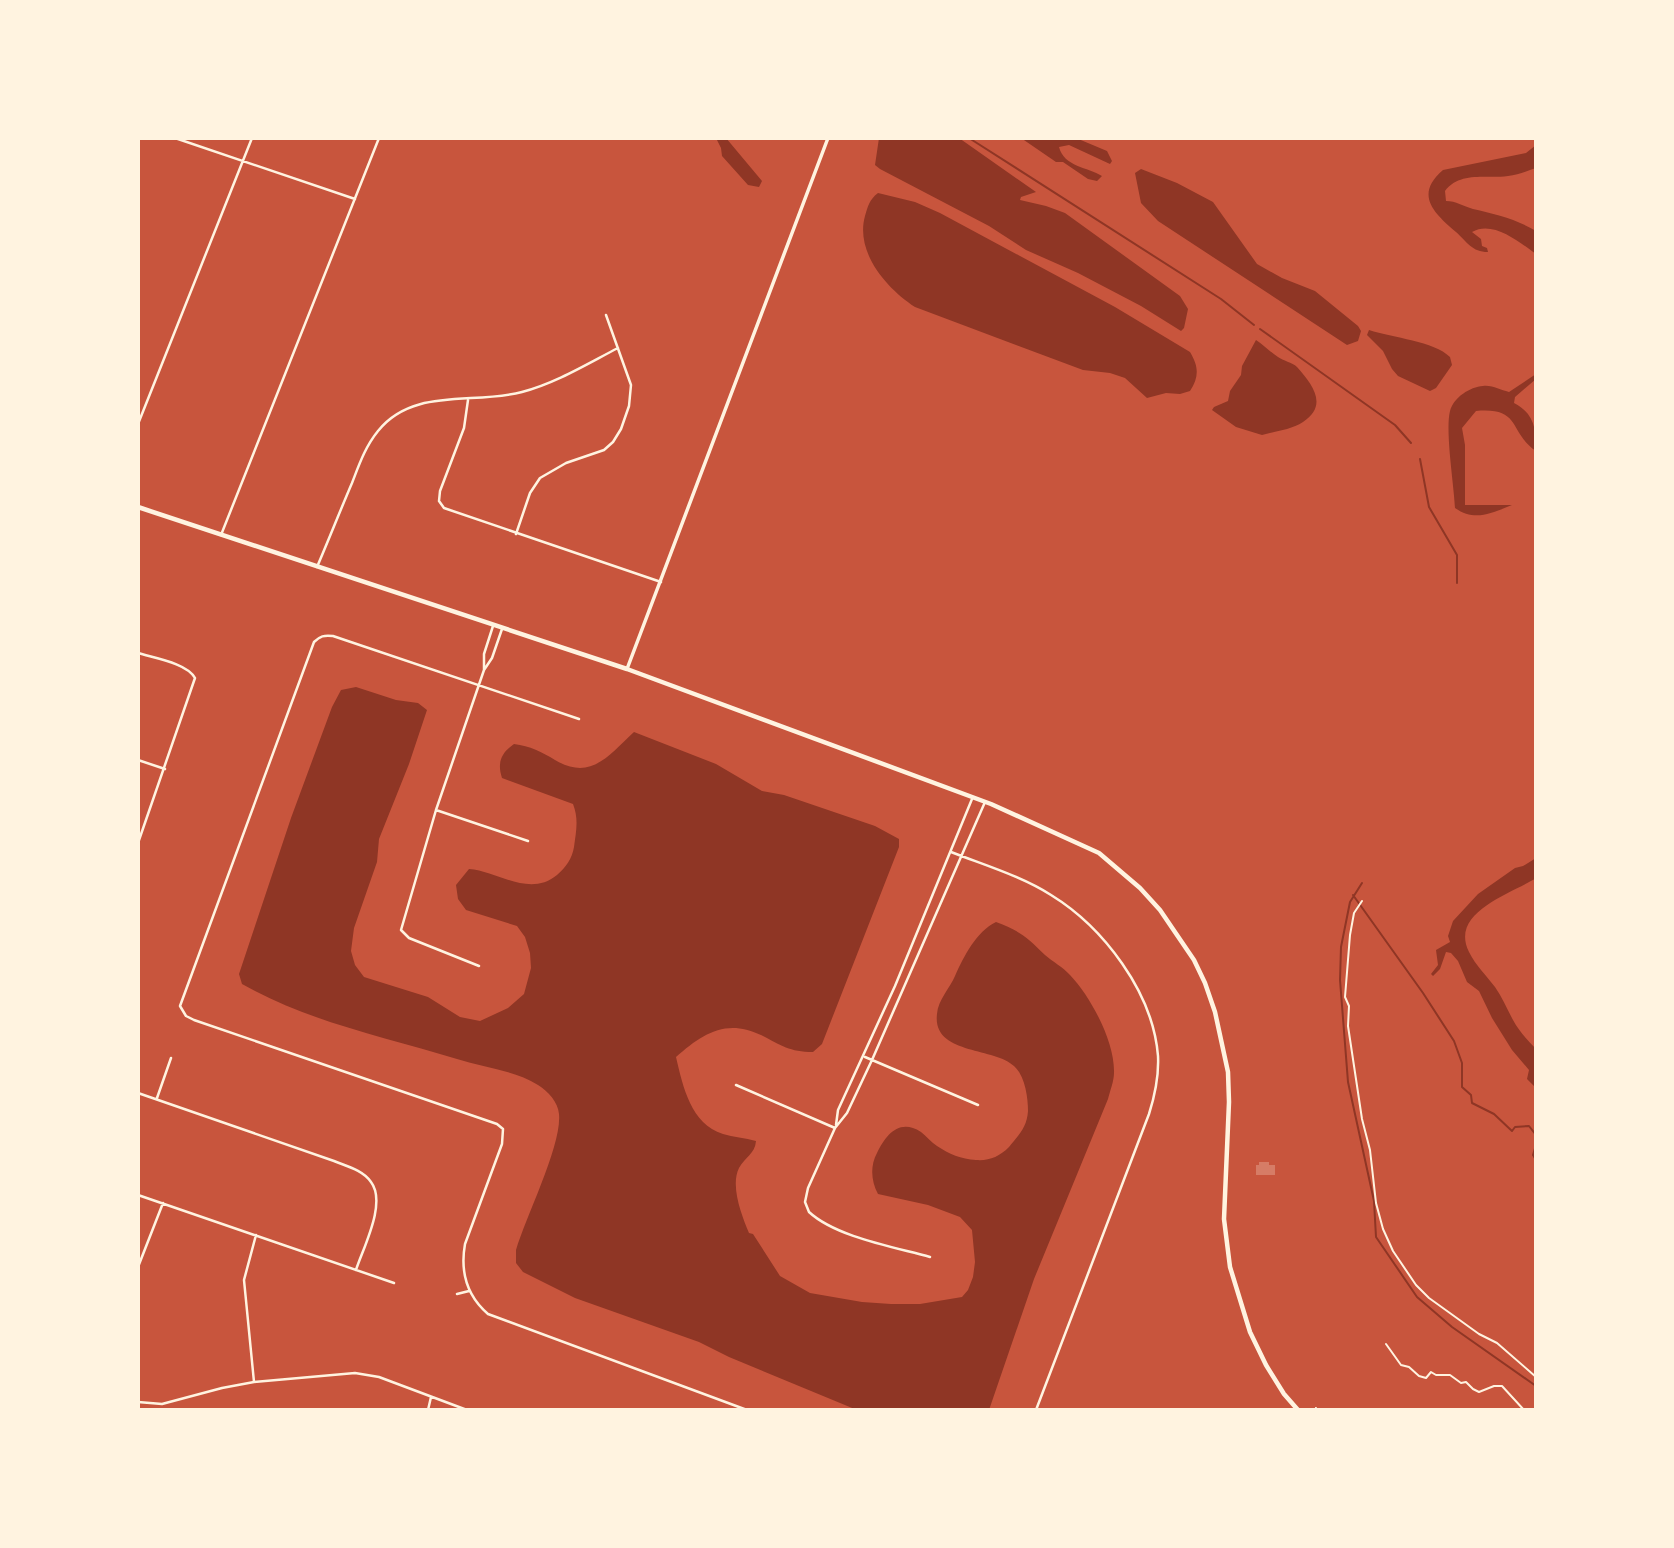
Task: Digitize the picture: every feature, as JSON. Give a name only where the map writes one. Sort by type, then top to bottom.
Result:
[{"type":"main road","points":[[138,508],[627,668],[985,802],[1099,853],[1140,888],[1180,937],[1194,960],[1215,1012],[1228,1072],[1224,1219],[1230,1267],[1250,1332],[1266,1365],[1284,1394],[1298,1410]]},
{"type":"street","points":[[175,138],[355,199]]},
{"type":"street","points":[[138,424],[252,138]]},
{"type":"street","points":[[221,535],[379,138]]},
{"type":"street","points":[[627,668],[828,138]]},
{"type":"street","points":[[516,534],[530,494],[540,478],[566,463],[604,450],[617,436],[629,406],[632,390],[606,315]]},
{"type":"street","points":[[317,568],[362,458],[378,430],[390,419],[428,401],[468,400],[515,394],[542,386],[618,348]]},
{"type":"street","points":[[468,400],[464,428],[440,491],[439,500],[444,508],[661,582]]},
{"type":"street","points":[[479,966],[409,938],[402,932],[402,925],[436,810],[480,685],[484,654],[493,626]]},
{"type":"street","points":[[484,670],[492,659],[502,629]]},
{"type":"street","points":[[579,719],[334,636],[319,637],[314,642],[191,973],[182,999],[182,1011],[194,1020],[490,1121],[502,1129],[502,1144],[465,1244],[463,1271],[469,1291],[478,1305],[488,1314],[747,1410]]},
{"type":"street","points":[[138,653],[183,668],[194,675],[193,688],[138,844]]},
{"type":"street","points":[[138,760],[165,769]]},
{"type":"street","points":[[930,1257],[846,1232],[817,1219],[806,1206],[806,1194],[835,1128],[838,1110],[893,990],[972,797]]},
{"type":"street","points":[[835,1128],[847,1113],[872,1060],[985,802]]},
{"type":"street","points":[[436,810],[528,841]]},
{"type":"street","points":[[951,852],[1041,890],[1066,905],[1091,927],[1122,963],[1138,992],[1149,1016],[1157,1052],[1157,1084],[1149,1114],[1036,1410]]},
{"type":"street","points":[[921,923],[930,926]]},
{"type":"street","points":[[893,990],[901,993]]},
{"type":"street","points":[[864,1057],[978,1105]]},
{"type":"street","points":[[156,1100],[171,1058]]},
{"type":"street","points":[[736,1085],[835,1128]]},
{"type":"street","points":[[138,1093],[334,1161],[359,1171],[368,1178],[375,1189],[377,1204],[356,1270]]},
{"type":"street","points":[[138,1195],[394,1283]]},
{"type":"street","points":[[138,1267],[163,1203]]},
{"type":"street","points":[[254,1382],[244,1280],[256,1235]]},
{"type":"street","points":[[457,1294],[469,1291]]},
{"type":"street","points":[[138,1402],[173,1402],[254,1382],[364,1373],[467,1410]]},
{"type":"street","points":[[428,1410],[431,1397]]},
{"type":"path","points":[[1362,901],[1354,914],[1350,935],[1345,997],[1349,1006],[1348,1026],[1362,1119],[1383,1229],[1395,1256],[1422,1292],[1479,1334],[1497,1343],[1536,1377]]},
{"type":"path","points":[[1386,1344],[1399,1364],[1409,1367],[1424,1378],[1431,1372],[1436,1375],[1448,1374],[1479,1392],[1502,1386],[1524,1410]]},
{"type":"shaded area","points":[[716,138],[726,138],[762,181],[759,187],[748,185],[722,156]]},
{"type":"shaded area","points":[[879,138],[959,138],[1036,192],[1021,197],[1020,200],[1065,213],[1180,296],[1188,309],[1184,328],[1181,331],[1141,306],[1078,273],[1026,250],[989,226],[880,169],[875,165]]},
{"type":"shaded area","points":[[1021,138],[1076,138],[1107,151],[1112,161],[1110,164],[1069,145],[1059,147],[1071,163],[1102,176],[1097,181],[1088,179],[1063,162],[1056,162]]},
{"type":"shaded area","points":[[1536,145],[1536,168],[1500,177],[1466,178],[1445,191],[1446,201],[1505,217],[1536,231],[1536,254],[1506,234],[1488,229],[1472,232],[1481,239],[1482,246],[1487,248],[1488,252],[1478,250],[1441,218],[1430,203],[1430,188],[1443,170],[1526,153]]},
{"type":"shaded area","points":[[1141,169],[1177,183],[1213,202],[1257,264],[1282,278],[1315,291],[1358,326],[1361,331],[1358,341],[1347,345],[1158,221],[1141,203],[1135,173]]},
{"type":"shaded area","points":[[878,193],[915,202],[940,213],[1115,307],[1190,352],[1197,372],[1190,391],[1147,398],[1125,378],[1110,373],[1083,370],[915,307],[884,279],[869,256],[863,229],[868,206]]},
{"type":"shaded area","points":[[1369,330],[1434,347],[1450,357],[1452,365],[1436,388],[1430,391],[1398,376],[1383,351],[1367,335]]},
{"type":"shaded area","points":[[1256,340],[1297,367],[1312,387],[1316,402],[1315,409],[1303,422],[1288,429],[1262,435],[1236,427],[1212,410],[1228,401],[1230,391],[1241,375],[1242,366]]},
{"type":"shaded area","points":[[1536,374],[1536,379],[1515,397],[1514,403],[1526,412],[1533,423],[1536,451],[1527,444],[1513,422],[1501,413],[1476,411],[1462,428],[1465,445],[1465,505],[1512,505],[1484,515],[1462,512],[1455,508],[1450,458],[1449,420],[1452,406],[1459,397],[1473,388],[1487,386],[1509,392]]},
{"type":"shaded area","points":[[356,687],[396,700],[418,703],[427,710],[379,839],[377,862],[354,928],[351,951],[355,965],[364,977],[428,997],[460,1017],[480,1021],[508,1008],[524,994],[531,968],[525,937],[517,926],[466,910],[458,899],[456,885],[469,869],[524,884],[546,881],[566,866],[574,847],[576,820],[573,804],[502,778],[501,759],[514,744],[541,752],[568,766],[589,767],[607,757],[634,732],[716,764],[762,791],[784,795],[875,826],[899,839],[899,847],[822,1044],[813,1052],[798,1051],[748,1030],[726,1028],[705,1035],[676,1057],[690,1103],[703,1122],[723,1134],[756,1141],[754,1149],[741,1164],[737,1175],[736,1192],[743,1218],[749,1233],[753,1234],[780,1276],[810,1293],[891,1304],[920,1304],[962,1297],[973,1277],[975,1262],[972,1230],[960,1217],[928,1205],[878,1194],[872,1174],[873,1163],[889,1135],[900,1128],[913,1128],[955,1156],[976,1160],[998,1156],[1009,1147],[1024,1126],[1028,1111],[1027,1099],[1018,1070],[1005,1060],[954,1043],[944,1037],[938,1027],[937,1014],[940,1004],[967,953],[982,932],[996,922],[1011,928],[1064,969],[1078,984],[1106,1034],[1113,1061],[1113,1079],[1108,1099],[1034,1279],[989,1410],[857,1410],[699,1342],[575,1298],[523,1272],[516,1263],[516,1250],[549,1162],[558,1127],[558,1110],[549,1094],[519,1076],[320,1019],[242,984],[239,974],[291,818],[332,707],[341,690]]},
{"type":"shaded area","points":[[1536,858],[1536,878],[1475,915],[1465,938],[1472,957],[1498,991],[1518,1028],[1536,1049],[1536,1088],[1527,1079],[1529,1070],[1512,1050],[1479,991],[1467,982],[1458,961],[1451,953],[1446,952],[1440,969],[1433,976],[1431,974],[1438,965],[1436,950],[1450,942],[1448,936],[1453,921],[1478,894],[1515,868]]},
{"type":"building","points":[[1259,1162],[1275,1165],[1275,1175],[1256,1175],[1256,1165],[1259,1165]]},
{"type":"waterway","points":[[969,138],[1221,299],[1254,325]]},
{"type":"waterway","points":[[1260,329],[1395,425],[1411,443]]},
{"type":"waterway","points":[[1420,459],[1429,507],[1457,555],[1457,583]]},
{"type":"waterway","points":[[1362,883],[1350,902],[1341,947],[1340,980],[1348,1082],[1374,1201],[1376,1237],[1417,1297],[1452,1327],[1536,1386]]},
{"type":"waterway","points":[[1353,895],[1454,1041],[1462,1063],[1462,1087],[1471,1095],[1472,1103],[1494,1114],[1512,1131],[1515,1127],[1529,1126],[1536,1135]]},
{"type":"waterway","points":[[1536,1145],[1533,1155],[1536,1160]]}]
